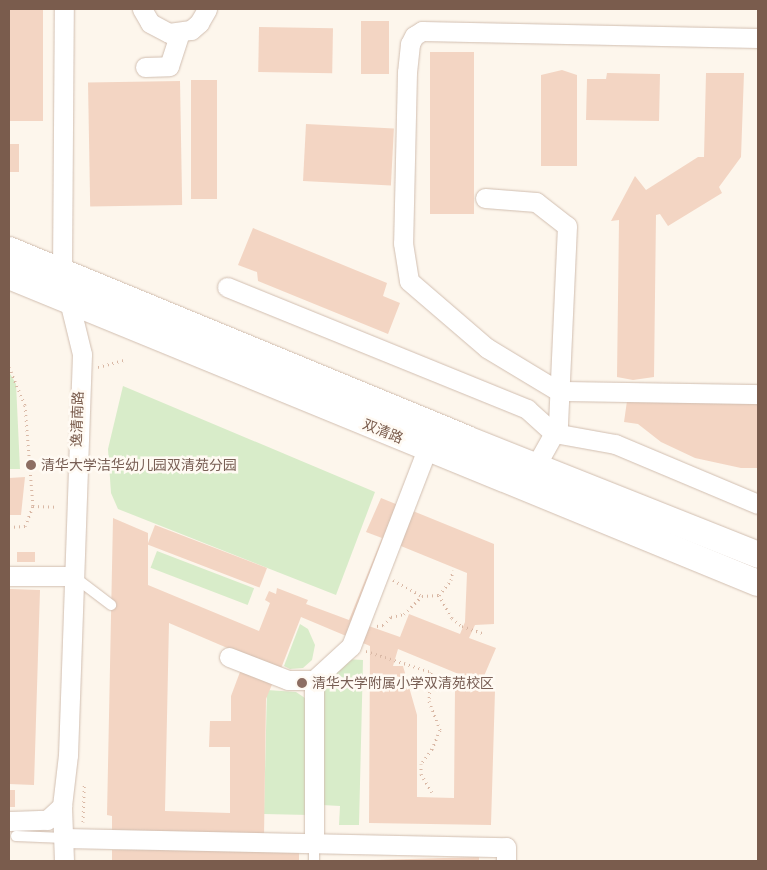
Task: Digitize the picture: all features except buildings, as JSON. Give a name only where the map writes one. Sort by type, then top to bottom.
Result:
[{"type":"main road","name":"双清路","points":[[9,250],[529,476],[758,583]]},
{"type":"main road","name":"双清路","points":[[9,276],[427,449],[529,476],[758,555]]},
{"type":"street","name":"逸清南路","points":[[64,9],[62,272],[82,354],[72,576],[68,755],[62,806],[64,861]]},
{"type":"street","points":[[142,9],[150,22],[159,29],[180,33],[199,23],[207,9]]},
{"type":"street","points":[[758,38],[422,31],[414,36],[410,44],[406,92],[403,243],[408,281],[488,348],[558,392],[758,394]]},
{"type":"street","points":[[144,68],[169,66],[180,33]]},
{"type":"street","points":[[485,198],[536,202],[567,226],[558,392],[558,426],[529,476]]},
{"type":"street","points":[[227,287],[527,409],[554,433],[615,444],[758,504]]},
{"type":"street","points":[[229,657],[288,680],[314,680],[351,646],[427,449]]},
{"type":"street","points":[[9,576],[72,576]]},
{"type":"street","points":[[314,680],[314,852]]},
{"type":"street","points":[[13,828],[47,820],[62,806]]},
{"type":"street","points":[[64,838],[314,852],[506,847],[506,861]]},
{"type":"lane","points":[[72,576],[111,605]]},
{"type":"lane","points":[[13,828],[64,838]]},
{"type":"path","points":[[9,367],[25,404],[33,506],[25,526],[9,527]]},
{"type":"path","points":[[33,506],[57,507]]},
{"type":"path","points":[[361,620],[374,626],[383,625],[391,617],[404,614],[422,596],[439,595],[451,580],[453,570]]},
{"type":"path","points":[[378,575],[412,588],[422,596]]},
{"type":"path","points":[[439,595],[457,622],[485,634]]},
{"type":"path","points":[[351,646],[431,672],[429,701],[440,730],[432,749],[420,764],[421,774],[432,792]]},
{"type":"green space","points":[[9,372],[16,384],[20,469],[9,469]]},
{"type":"green space","points":[[123,386],[375,492],[336,595],[118,509],[111,493],[108,449]]},
{"type":"green space","points":[[157,551],[254,588],[248,605],[151,568]]},
{"type":"green space","points":[[300,624],[308,629],[315,645],[312,660],[303,668],[290,669],[284,666]]},
{"type":"green space","points":[[346,659],[363,660],[359,825],[339,825],[340,806],[322,805],[324,686]]},
{"type":"green space","points":[[267,690],[296,692],[305,698],[309,815],[264,814]]},
{"type":"place","name":"清华大学洁华幼儿园双清苑分园","points":[[31,465]]},
{"type":"place","name":"清华大学附属小学双清苑校区","points":[[302,683]]}]
